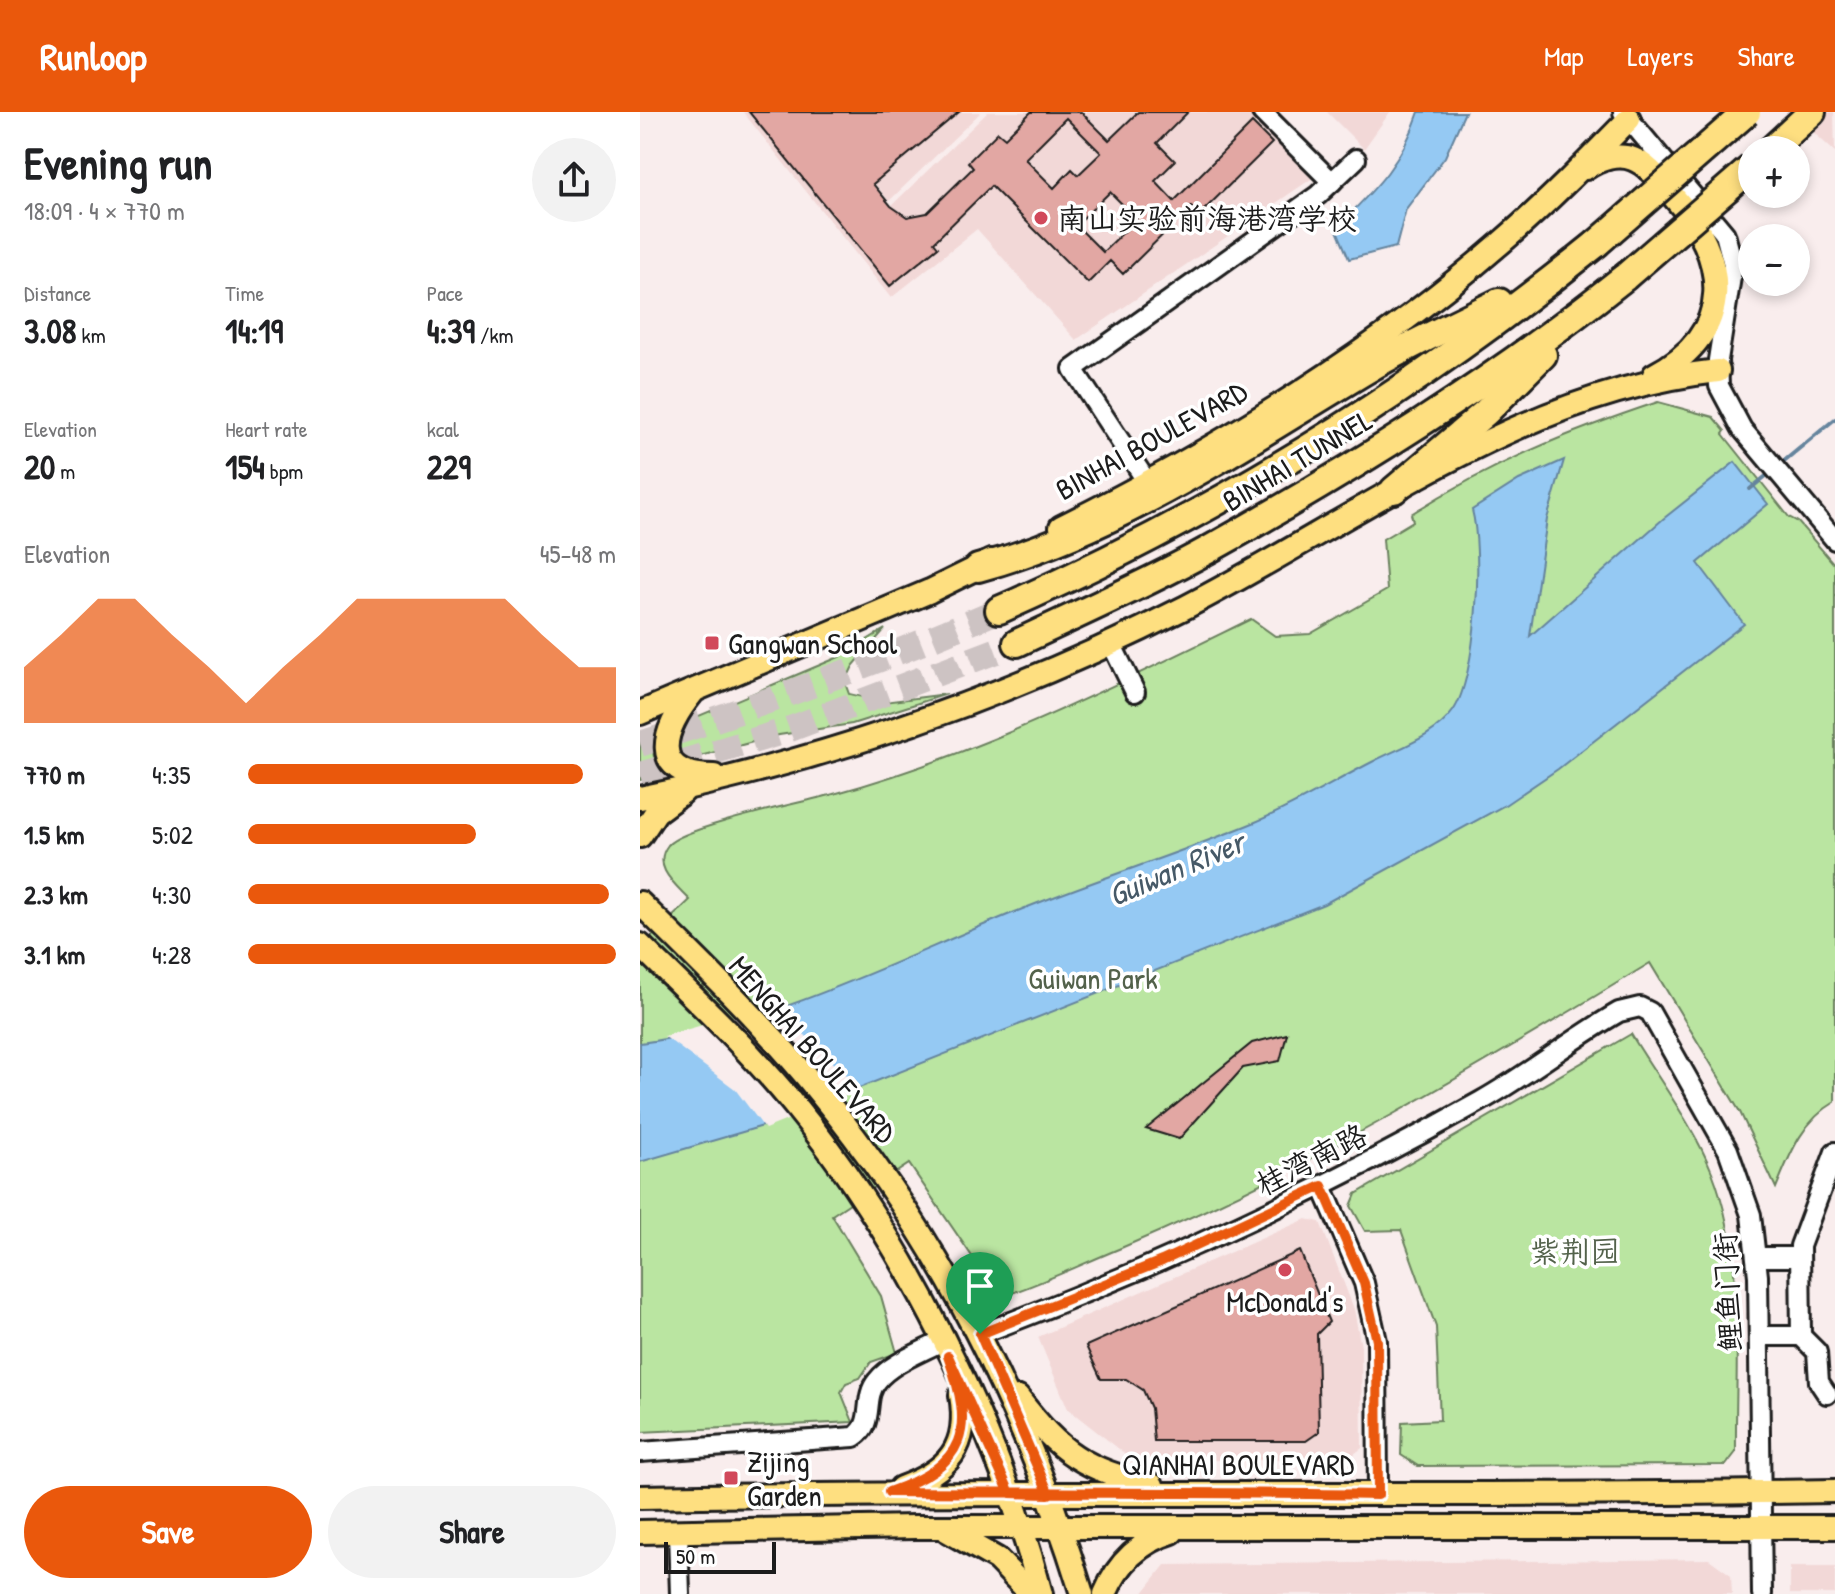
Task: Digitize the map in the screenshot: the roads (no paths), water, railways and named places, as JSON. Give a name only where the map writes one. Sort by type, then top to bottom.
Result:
[{"type":"highway","points":[[978,568],[1034,552],[1119,512],[1220,458],[1395,353],[1563,270],[1747,112]]},
{"type":"highway","points":[[1786,136],[1812,112]]},
{"type":"highway","points":[[1394,490],[1486,412],[1592,303],[1738,179]]},
{"type":"highway","name":"BINHAI TUNNEL","points":[[999,610],[1070,579],[1227,496],[1408,382],[1563,270]]},
{"type":"highway","name":"BINHAI TUNNEL","points":[[1017,643],[1206,551],[1327,480],[1478,386],[1592,303]]},
{"type":"main road","name":"BINHAI BOULEVARD","points":[[640,713],[978,568],[1147,482],[1295,394],[1366,347],[1503,241],[1569,179],[1626,116]]},
{"type":"main road","points":[[1569,179],[1608,158],[1634,159],[1647,168],[1687,212],[1712,252],[1716,273],[1714,293],[1707,323],[1697,342],[1666,369],[1628,388]]},
{"type":"main road","points":[[640,798],[853,744],[955,708],[1111,643],[1266,564],[1394,490],[1490,441],[1569,407],[1628,388],[1718,371]]},
{"type":"main road","points":[[693,692],[668,726],[668,754],[677,768],[688,774],[733,776]]},
{"type":"main road","points":[[640,836],[656,812],[675,796],[697,786]]},
{"type":"main road","name":"MENGHAI BOULEVARD","points":[[642,905],[803,1072],[861,1146],[906,1213],[980,1334],[999,1373],[1062,1528],[1082,1594]]},
{"type":"main road","name":"MENGHAI BOULEVARD","points":[[640,945],[778,1085],[823,1142],[882,1228],[945,1348],[1010,1493],[1041,1594]]},
{"type":"main road","points":[[889,1492],[931,1474],[957,1449],[964,1413],[945,1348]]},
{"type":"main road","points":[[999,1373],[1044,1430],[1083,1463],[1105,1473],[1185,1492]]},
{"type":"main road","name":"QIANHAI BOULEVARD","points":[[640,1497],[889,1492],[1378,1495],[1835,1491]]},
{"type":"main road","points":[[640,1532],[915,1527],[1835,1527]]},
{"type":"main road","points":[[915,1527],[948,1531],[983,1548],[1011,1570],[1031,1594]]},
{"type":"main road","points":[[1105,1594],[1118,1568],[1131,1554],[1164,1535],[1188,1527]]},
{"type":"street","points":[[1262,112],[1332,182]]},
{"type":"street","points":[[1626,116],[1716,221],[1731,248],[1732,281],[1718,371],[1725,401],[1742,429],[1835,540]]},
{"type":"street","points":[[1147,482],[1073,369],[1332,182],[1356,159]]},
{"type":"street","points":[[1111,643],[1135,692]]},
{"type":"street","name":"桂湾南路","points":[[980,1334],[1148,1267],[1322,1186],[1508,1085],[1619,1012],[1640,1007],[1650,1012]]},
{"type":"street","name":"鲤鱼门街","points":[[1650,1012],[1735,1165],[1751,1215],[1757,1257],[1762,1594]]},
{"type":"street","points":[[1827,1394],[1819,1382],[1817,1352],[1801,1336],[1800,1246],[1835,1152]]},
{"type":"street","points":[[1322,1186],[1364,1283],[1377,1341],[1378,1495]]},
{"type":"street","points":[[1757,1257],[1800,1257]]},
{"type":"street","points":[[1759,1336],[1801,1336]]},
{"type":"street","points":[[640,1452],[854,1437],[866,1426],[876,1381],[945,1348]]},
{"type":"street","points":[[678,1532],[680,1594]]},
{"type":"water","points":[[1419,112],[1465,112],[1445,157],[1406,209],[1396,247],[1349,259],[1336,228],[1375,188],[1395,162]]},
{"type":"water","name":"Guiwan River","points":[[1564,460],[1547,519],[1530,636],[1663,519],[1735,462],[1768,504],[1698,563],[1744,624],[1558,769],[1505,805],[1324,904],[763,1126],[640,1162],[640,1043],[689,1034],[785,1007],[1045,900],[1224,835],[1283,809],[1436,728],[1453,711],[1468,671],[1477,582],[1472,510],[1519,480]]},
{"type":"waterway","points":[[1778,466],[1835,419]]},
{"type":"waterway","points":[[1750,489],[1771,472]]},
{"type":"tunnel","points":[[640,744],[821,682],[999,610]]},
{"type":"tunnel","points":[[640,775],[782,732],[1017,643]]},
{"type":"place","name":"南山实验前海港湾学校","points":[[1041,218]]},
{"type":"place","name":"Gangwan School","points":[[712,643]]},
{"type":"place","name":"McDonald's","points":[[1285,1270]]},
{"type":"place","name":"Zijing Garden","points":[[731,1478]]},
{"type":"park label","name":"Guiwan Park","points":[[1093,978]]},
{"type":"park label","name":"紫荆园","points":[[1575,1251]]}]
